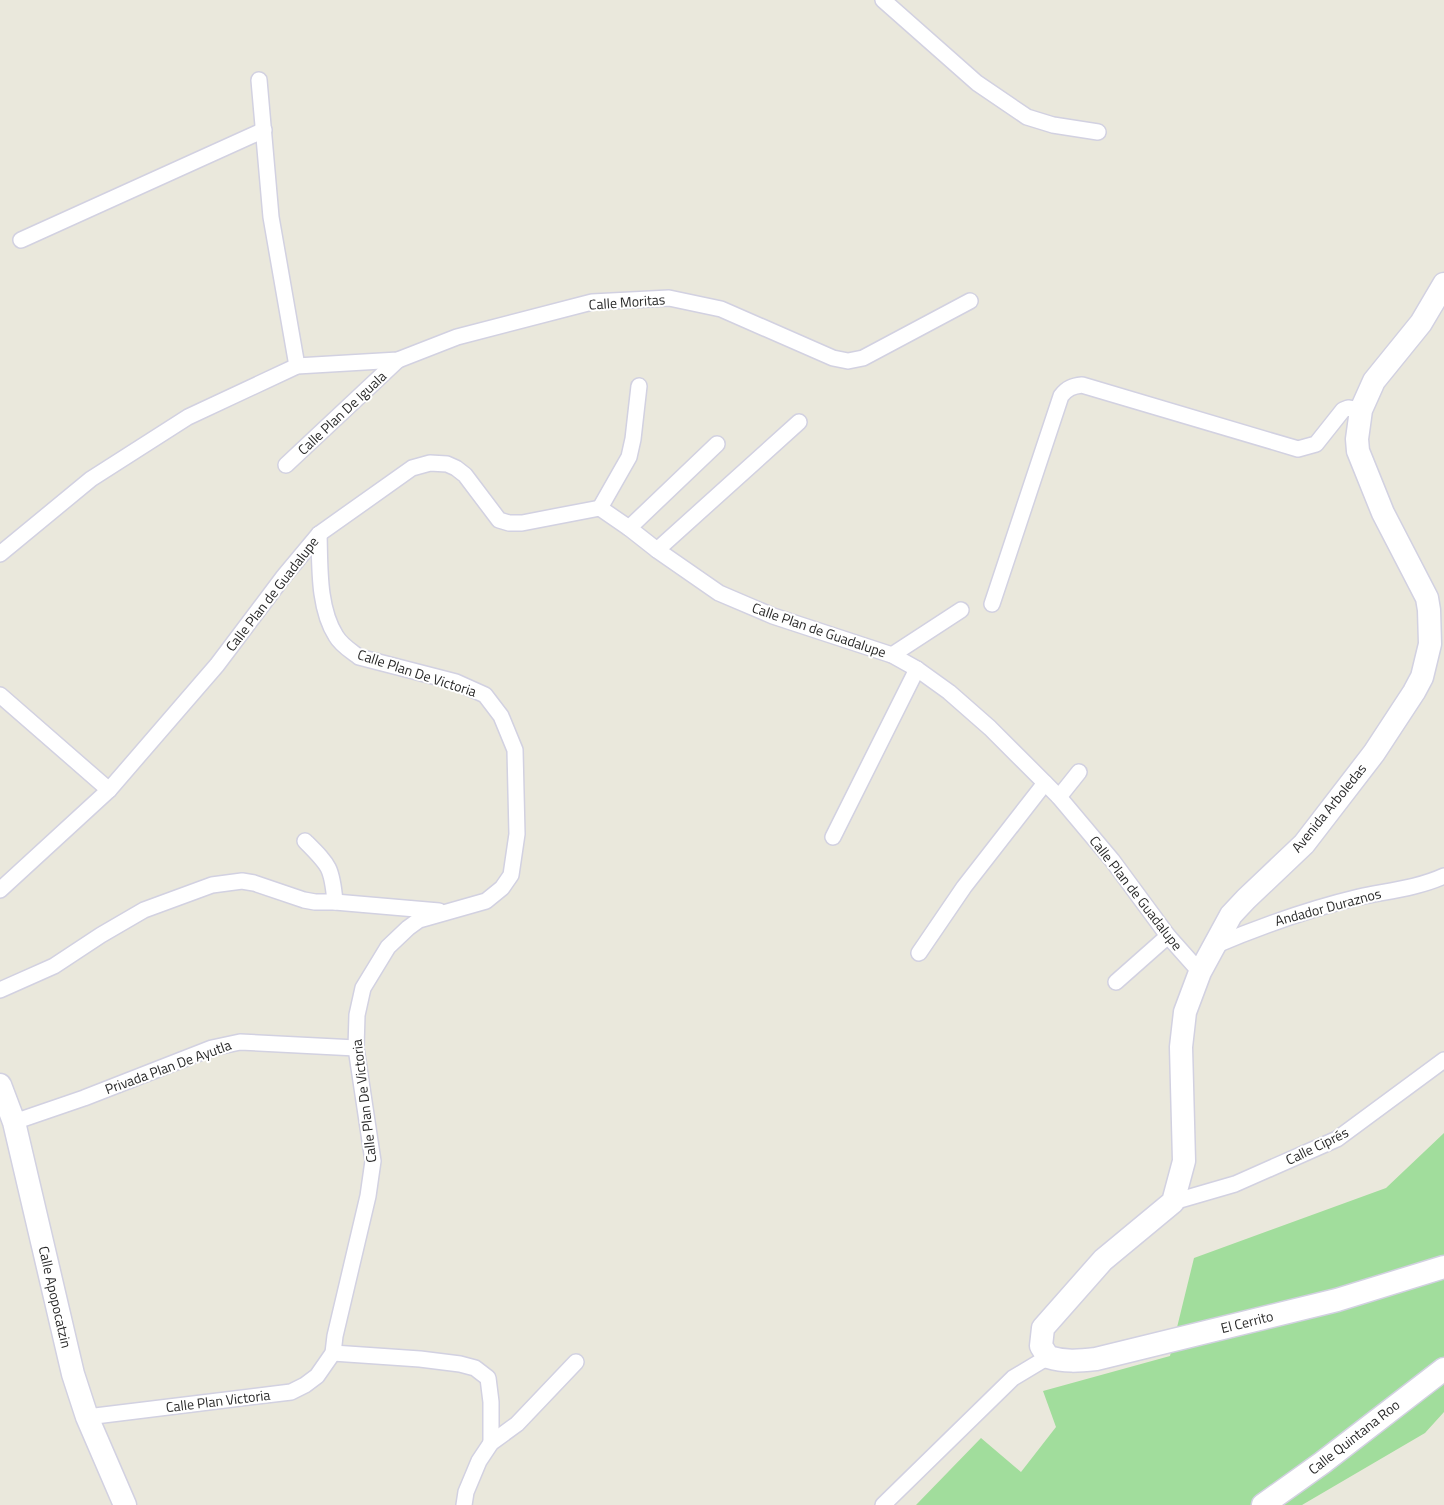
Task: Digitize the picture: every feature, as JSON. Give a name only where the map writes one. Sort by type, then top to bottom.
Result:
[{"type":"main road","name":"Avenida Arboledas","points":[[1173,1202],[1184,1160],[1181,1047],[1185,1012],[1200,972],[1231,916],[1246,899],[1304,844],[1330,812],[1374,753],[1422,677],[1430,644],[1427,598],[1383,512],[1358,451],[1357,439],[1361,410],[1374,381],[1421,323],[1444,284]]},
{"type":"main road","name":"Calle Apopocatzin","points":[[0,1085],[14,1122],[73,1374],[87,1417],[125,1505]]},
{"type":"main road","points":[[1048,1357],[1041,1346],[1043,1328],[1103,1260],[1173,1202]]},
{"type":"main road","name":"El Cerrito","points":[[1048,1357],[1062,1361],[1096,1359],[1337,1300],[1444,1267]]},
{"type":"main road","name":"Calle Quintana Roo","points":[[1263,1505],[1322,1463],[1444,1369]]},
{"type":"street","points":[[883,0],[977,83],[1027,117],[1053,125],[1098,132]]},
{"type":"street","points":[[0,554],[91,479],[188,417],[297,366],[271,218],[259,80]]},
{"type":"street","points":[[21,240],[264,130]]},
{"type":"street","name":"Calle Moritas","points":[[297,366],[398,360],[457,338],[592,302],[669,298],[721,309],[833,358],[848,361],[863,358],[970,301]]},
{"type":"street","name":"Calle Plan De Iguala","points":[[286,465],[398,360]]},
{"type":"street","points":[[600,508],[629,457],[634,439],[639,386]]},
{"type":"street","points":[[992,604],[1061,396],[1066,390],[1074,386],[1082,386],[1298,450],[1316,444],[1343,410],[1348,408],[1361,410]]},
{"type":"street","points":[[657,550],[799,422]]},
{"type":"street","points":[[629,528],[716,444]]},
{"type":"street","name":"Calle Plan de Guadalupe","points":[[0,890],[109,790],[217,665],[284,576],[320,534],[412,468],[430,462],[446,464],[456,468],[465,475],[498,520],[509,523],[522,523],[600,508],[719,593],[773,616],[892,655],[917,669],[949,692],[990,728],[1045,783],[1112,860],[1168,936],[1200,972]]},
{"type":"street","name":"Calle Plan De Victoria","points":[[320,534],[320,580],[325,611],[336,636],[347,649],[359,657],[456,682],[485,695],[501,716],[515,750],[517,834],[511,875],[502,888],[486,900],[419,920],[388,947],[363,988],[357,1015],[356,1048],[373,1162],[368,1196],[335,1336],[333,1353]]},
{"type":"street","points":[[892,655],[961,610]]},
{"type":"street","points":[[833,837],[917,669]]},
{"type":"street","points":[[0,695],[109,790]]},
{"type":"street","points":[[1059,798],[1079,772]]},
{"type":"street","points":[[919,953],[964,887],[1045,783]]},
{"type":"street","points":[[305,841],[328,866],[333,880],[335,902]]},
{"type":"street","name":"Andador Duraznos","points":[[1214,946],[1262,925],[1359,897],[1444,876]]},
{"type":"street","points":[[0,990],[54,966],[144,910],[212,885],[242,881],[315,902],[335,902],[446,912]]},
{"type":"street","points":[[1116,982],[1168,936]]},
{"type":"street","name":"Privada Plan De Ayutla","points":[[14,1122],[84,1098],[212,1048],[240,1042],[356,1048]]},
{"type":"street","name":"Calle Ciprés","points":[[1173,1202],[1235,1184],[1337,1139],[1444,1060]]},
{"type":"street","points":[[333,1353],[420,1359],[460,1364],[475,1368],[488,1378],[491,1402],[491,1443]]},
{"type":"street","name":"Calle Plan Victoria","points":[[87,1417],[290,1392],[305,1385],[317,1376],[333,1353]]},
{"type":"street","points":[[883,1505],[1013,1378],[1048,1357]]},
{"type":"street","points":[[464,1505],[466,1492],[479,1461],[491,1443],[517,1424],[576,1362]]},
{"type":"green space","points":[[1444,1133],[1444,1412],[1425,1433],[1302,1505],[916,1505],[981,1438],[1021,1472],[1056,1427],[1043,1391],[1170,1356],[1194,1258],[1386,1188]]}]
